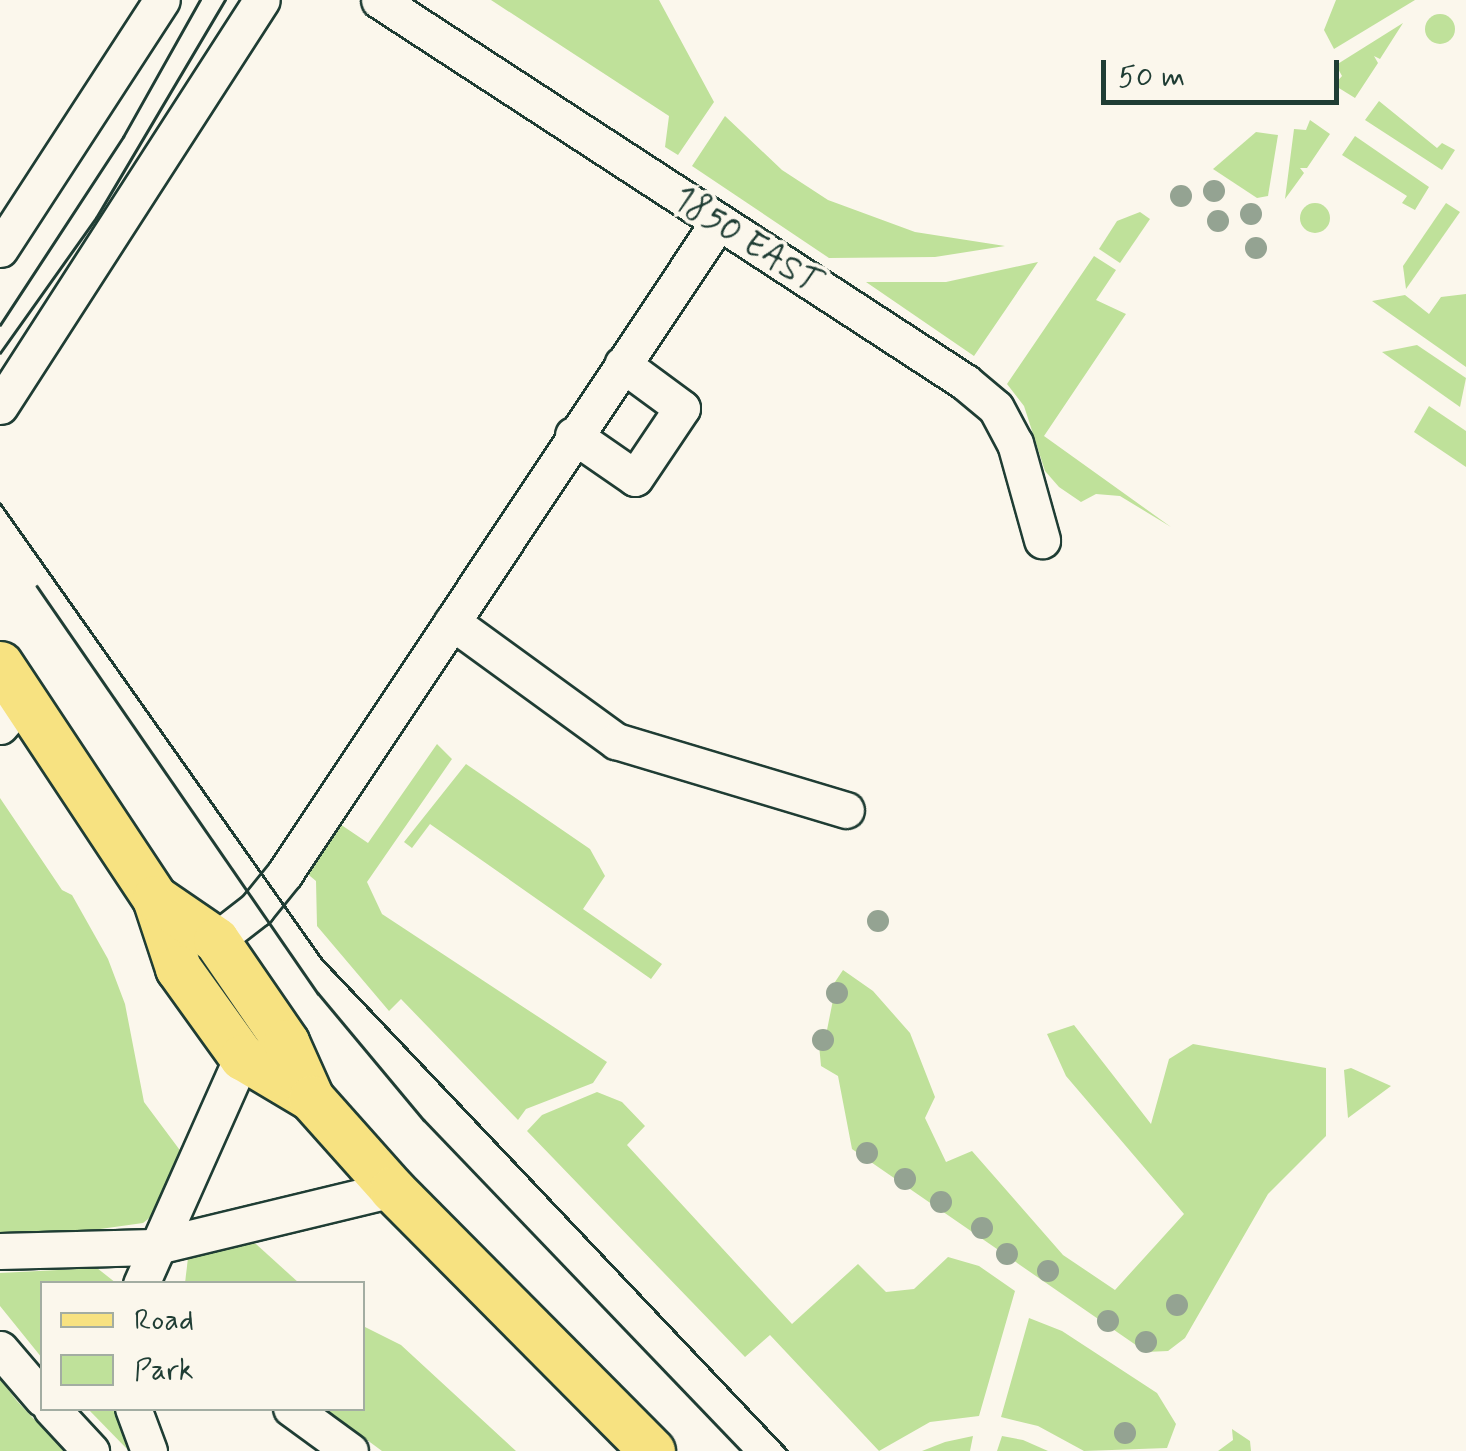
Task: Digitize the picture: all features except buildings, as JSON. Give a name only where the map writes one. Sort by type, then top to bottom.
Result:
[{"type":"main road","points":[[8,697],[155,898],[178,968],[242,1057],[312,1098]]},
{"type":"main road","points":[[155,898],[216,940],[286,1042],[312,1098],[392,1189],[652,1451]]},
{"type":"street","points":[[0,249],[162,0]]},
{"type":"street","points":[[0,406],[262,0]]},
{"type":"street","name":"1850 EAST","points":[[379,0],[996,408],[1015,442],[1042,540]]},
{"type":"street","points":[[216,940],[256,909],[285,873],[717,224]]},
{"type":"street","points":[[573,436],[635,478],[682,408],[622,364]]},
{"type":"street","points":[[452,622],[616,741],[846,810]]},
{"type":"street","points":[[143,1281],[154,1247],[242,1057]]},
{"type":"street","points":[[0,1251],[154,1247],[392,1189]]},
{"type":"street","points":[[154,1247],[167,1281]]},
{"type":"street","points":[[0,1349],[40,1396]]},
{"type":"street","points":[[54,1411],[92,1451]]},
{"type":"street","points":[[133,1411],[149,1451]]},
{"type":"street","points":[[295,1411],[350,1451]]},
{"type":"green space","points":[[491,0],[659,0],[714,102],[678,155],[665,147],[669,116]]},
{"type":"green space","points":[[1336,0],[1415,0],[1334,49],[1324,30]]},
{"type":"green space","points":[[1440,14],[1451,18],[1455,29],[1451,40],[1440,44],[1429,40],[1425,29],[1429,18]]},
{"type":"green space","points":[[1403,23],[1380,59],[1374,56],[1378,63],[1355,98],[1334,85],[1342,76],[1336,65]]},
{"type":"green space","points":[[1379,101],[1437,148],[1442,143],[1455,150],[1442,170],[1365,120]]},
{"type":"green space","points":[[725,116],[782,170],[828,200],[915,232],[1005,246],[935,257],[829,258],[692,166]]},
{"type":"green space","points":[[1310,120],[1330,134],[1307,168],[1300,168],[1304,173],[1285,199],[1294,129],[1306,130]]},
{"type":"green space","points":[[1256,132],[1278,135],[1268,196],[1257,198],[1213,169]]},
{"type":"green space","points":[[1355,136],[1429,187],[1415,210],[1402,203],[1407,196],[1342,155]]},
{"type":"green space","points":[[1315,203],[1326,207],[1330,218],[1326,229],[1315,233],[1304,229],[1300,218],[1304,207]]},
{"type":"green space","points":[[1446,203],[1460,212],[1406,289],[1403,266]]},
{"type":"green space","points":[[1140,212],[1150,219],[1120,263],[1099,249],[1117,221]]},
{"type":"green space","points":[[1094,256],[1116,270],[1096,300],[1126,314],[1044,436],[1171,527],[1120,496],[1096,494],[1081,502],[1059,487],[1045,471],[1024,406],[1007,384]]},
{"type":"green space","points":[[1038,262],[974,356],[866,282],[946,282]]},
{"type":"green space","points":[[1466,294],[1466,367],[1372,301],[1405,295],[1429,314],[1441,297]]},
{"type":"green space","points":[[1417,345],[1466,378],[1460,407],[1382,352]]},
{"type":"green space","points":[[1429,406],[1466,431],[1466,467],[1414,432]]},
{"type":"green space","points":[[437,744],[452,759],[367,882],[382,914],[607,1062],[593,1083],[526,1109],[518,1120],[401,999],[389,1011],[317,926],[316,881],[304,871],[337,822],[368,843]]},
{"type":"green space","points":[[466,764],[590,849],[605,876],[583,909],[662,964],[651,979],[430,824],[412,848],[404,842]]},
{"type":"green space","points":[[0,798],[62,890],[72,895],[108,959],[125,1004],[144,1102],[182,1153],[158,1211],[143,1223],[0,1243]]},
{"type":"green space","points":[[843,970],[873,991],[910,1033],[935,1097],[925,1118],[946,1162],[972,1151],[1063,1255],[1115,1290],[1184,1214],[1066,1076],[1047,1034],[1074,1025],[1151,1124],[1169,1059],[1193,1044],[1326,1068],[1326,1136],[1268,1194],[1185,1338],[1168,1351],[1146,1352],[852,1149],[838,1076],[821,1066],[818,1034],[826,1035],[834,995],[827,994]]},
{"type":"green space","points":[[1351,1068],[1391,1086],[1348,1118],[1344,1070]]},
{"type":"green space","points":[[597,1092],[622,1102],[645,1126],[627,1145],[792,1324],[858,1264],[886,1292],[914,1289],[948,1257],[979,1266],[1015,1291],[979,1416],[930,1422],[879,1451],[770,1335],[745,1357],[527,1131],[542,1115]]},
{"type":"green space","points":[[230,1242],[256,1244],[297,1281],[185,1281],[188,1258]]},
{"type":"green space","points":[[97,1268],[113,1281],[40,1281],[40,1356],[0,1306],[0,1273]]},
{"type":"green space","points":[[1029,1318],[1062,1331],[1157,1393],[1176,1424],[1167,1448],[1084,1451],[1038,1426],[1001,1417]]},
{"type":"green space","points":[[365,1327],[401,1345],[516,1451],[382,1451],[328,1411],[365,1411]]},
{"type":"green space","points":[[0,1379],[17,1401],[64,1451],[0,1451]]},
{"type":"green space","points":[[90,1411],[117,1411],[129,1451]]},
{"type":"green space","points":[[1232,1429],[1250,1441],[1251,1451],[1218,1451],[1233,1440]]},
{"type":"green space","points":[[973,1436],[970,1451],[922,1451],[945,1442]]},
{"type":"green space","points":[[1002,1436],[1023,1440],[1048,1451],[997,1451]]},
{"type":"tram line","points":[[0,325],[123,137],[200,0]]},
{"type":"tram line","points":[[0,353],[96,218],[225,0]]},
{"type":"tram line","points":[[0,503],[322,959],[788,1451]]},
{"type":"tram line","points":[[37,586],[318,993],[424,1120],[741,1451]]}]
